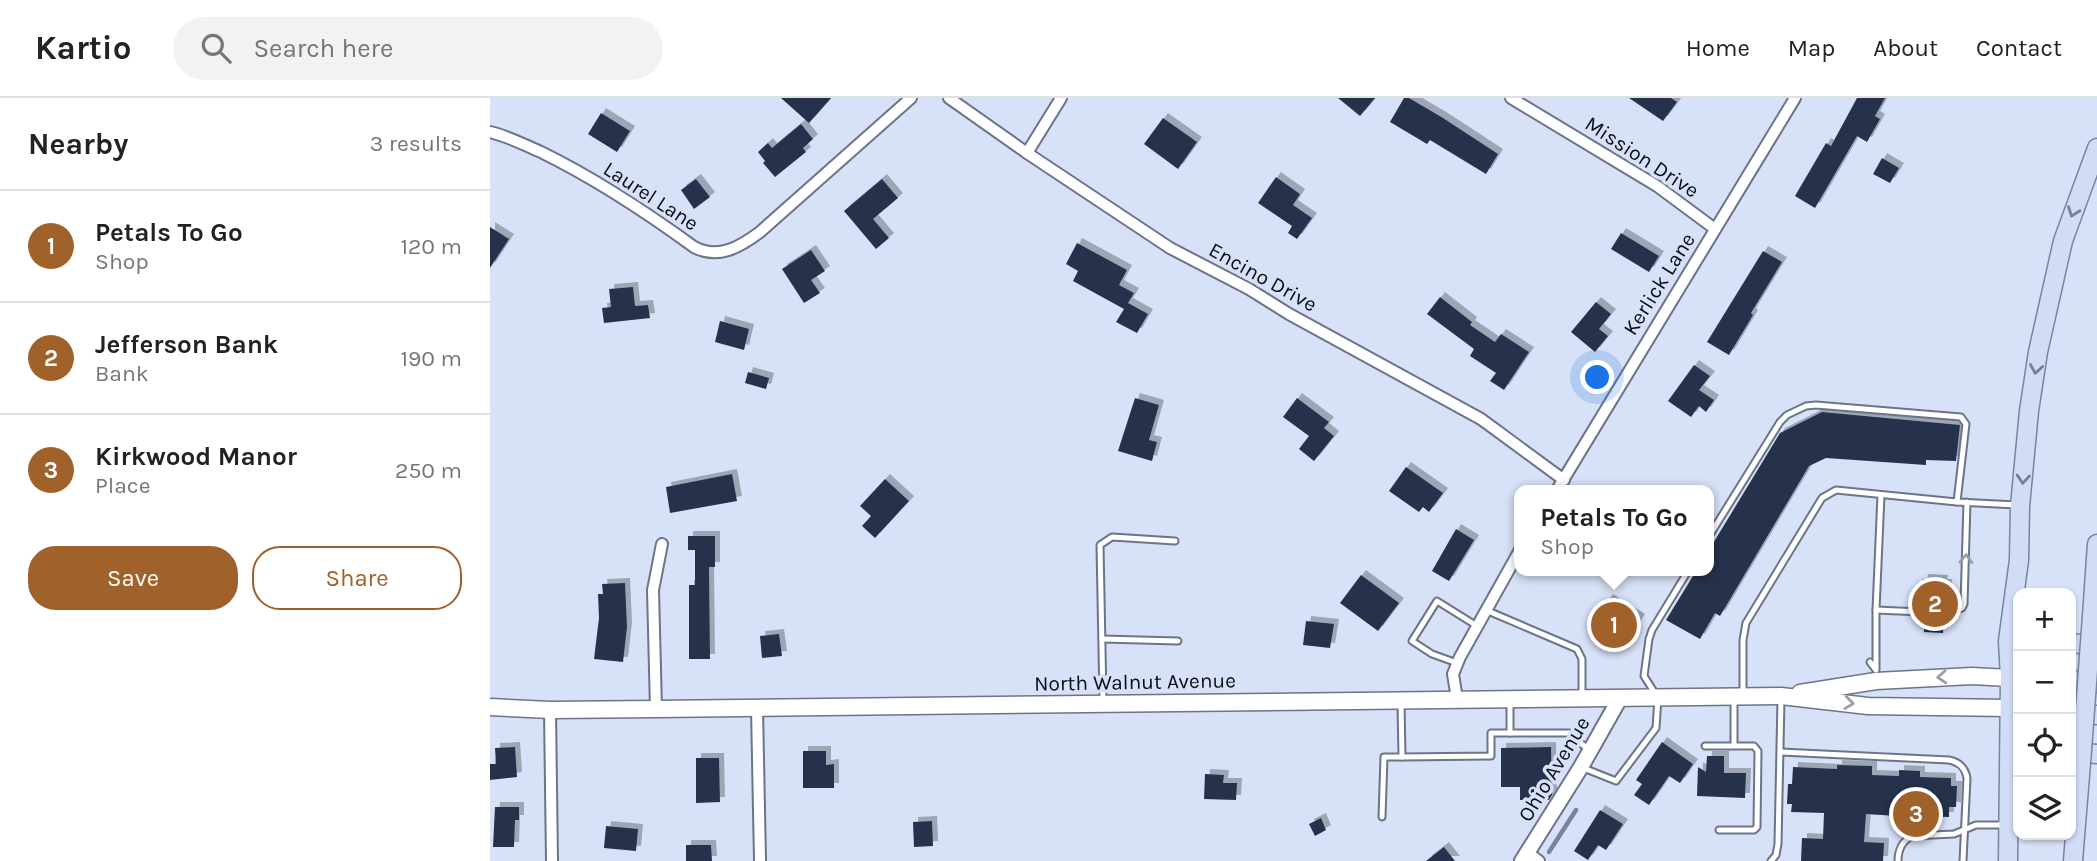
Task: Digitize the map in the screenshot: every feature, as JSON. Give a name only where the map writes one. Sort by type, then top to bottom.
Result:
[{"type":"main road","points":[[2013,672],[2008,641],[2019,560],[2020,506],[2029,411],[2063,241],[2097,148]]},
{"type":"main road","points":[[2073,861],[2083,757],[2097,544]]},
{"type":"main road","points":[[2019,560],[2024,588]]},
{"type":"main road","points":[[2076,644],[2097,646]]},
{"type":"main road","name":"North Walnut Avenue","points":[[1781,696],[1876,681],[1972,676],[2013,678]]},
{"type":"main road","points":[[2076,681],[2097,683]]},
{"type":"main road","name":"North Walnut Avenue","points":[[490,707],[550,710],[1781,696],[1868,706],[2013,708]]},
{"type":"main road","points":[[2076,713],[2097,715]]},
{"type":"main road","points":[[2008,861],[2014,777]]},
{"type":"street","name":"Laurel Lane","points":[[490,132],[517,141],[576,170],[640,209],[694,247],[713,253],[736,248],[760,232],[911,98]]},
{"type":"street","name":"Encino Drive","points":[[949,98],[1170,248],[1249,289],[1289,314],[1481,419],[1564,480]]},
{"type":"street","points":[[1027,153],[1061,98]]},
{"type":"street","name":"Mission Drive","points":[[1511,98],[1657,186],[1715,229]]},
{"type":"street","name":"Kerlick Lane","points":[[1560,485],[1795,98]]},
{"type":"street","points":[[656,709],[653,590],[662,544]]},
{"type":"street","points":[[1457,699],[1453,674],[1457,663],[1514,561]]},
{"type":"street","name":"Ohio Avenue","points":[[1530,858],[1620,698]]},
{"type":"street","points":[[757,708],[760,861]]},
{"type":"street","points":[[550,710],[552,861]]},
{"type":"lane","points":[[1714,530],[1780,422],[1787,415],[1811,405],[1961,417],[1966,424],[1957,502]]},
{"type":"lane","points":[[1734,746],[1746,623],[1822,498],[1836,490],[2020,506]]},
{"type":"lane","points":[[1870,662],[1876,670],[1881,495]]},
{"type":"lane","points":[[1876,610],[1944,613],[1962,608],[1968,502]]},
{"type":"lane","points":[[1103,704],[1100,545],[1112,537],[1175,541]]},
{"type":"lane","points":[[1581,767],[1616,781],[1656,728],[1658,698],[1644,676],[1649,639],[1685,576]]},
{"type":"lane","points":[[1457,663],[1432,654],[1412,641],[1437,601],[1477,626]]},
{"type":"lane","points":[[1487,610],[1577,649],[1582,659],[1582,698]]},
{"type":"lane","points":[[1102,639],[1178,641]]},
{"type":"lane","points":[[1771,861],[1779,844],[1781,696]]},
{"type":"lane","points":[[1510,698],[1510,733]]},
{"type":"lane","points":[[1401,700],[1402,757]]},
{"type":"lane","points":[[1382,817],[1384,757],[1491,756],[1491,733],[1571,733],[1591,751]]},
{"type":"lane","points":[[1705,746],[1754,746],[1758,751],[1756,827],[1754,830],[1719,830]]},
{"type":"lane","points":[[1781,752],[1949,760],[1958,763],[1968,778],[1964,861]]},
{"type":"lane","points":[[1898,861],[1901,847],[1912,836],[1954,834],[1976,825],[2009,825]]},
{"type":"building","points":[[781,98],[831,98],[809,123]]},
{"type":"building","points":[[1338,98],[1375,98],[1360,116]]},
{"type":"building","points":[[1404,98],[1409,98],[1443,118],[1498,154],[1486,174],[1430,140],[1427,144],[1390,122]]},
{"type":"building","points":[[1629,98],[1671,98],[1677,102],[1663,121]]},
{"type":"building","points":[[1857,98],[1885,98],[1875,116],[1880,119],[1867,142],[1857,136],[1815,208],[1795,196],[1826,143],[1831,146]]},
{"type":"building","points":[[601,113],[630,131],[617,152],[588,134]]},
{"type":"building","points":[[1163,118],[1197,142],[1178,169],[1144,144]]},
{"type":"building","points":[[801,124],[813,139],[803,148],[806,152],[775,177],[758,152],[768,143],[772,148]]},
{"type":"building","points":[[1882,158],[1899,168],[1890,183],[1873,174]]},
{"type":"building","points":[[1276,177],[1300,194],[1293,205],[1312,218],[1297,239],[1288,233],[1292,226],[1258,203]]},
{"type":"building","points":[[696,179],[710,197],[694,209],[681,190]]},
{"type":"building","points":[[882,179],[898,198],[873,219],[889,238],[876,249],[844,211]]},
{"type":"building","points":[[490,227],[509,239],[490,268]]},
{"type":"building","points":[[1621,233],[1659,256],[1649,272],[1611,249]]},
{"type":"building","points":[[1077,243],[1127,270],[1119,285],[1134,293],[1128,303],[1148,314],[1137,333],[1116,322],[1124,309],[1073,281],[1078,271],[1066,264]]},
{"type":"building","points":[[811,250],[825,271],[811,280],[820,293],[804,303],[782,269]]},
{"type":"building","points":[[1763,251],[1782,262],[1729,355],[1707,342]]},
{"type":"building","points":[[633,287],[635,306],[648,305],[650,318],[604,323],[602,308],[611,307],[609,289]]},
{"type":"building","points":[[1440,297],[1472,322],[1470,325],[1495,342],[1501,334],[1529,352],[1504,390],[1490,381],[1496,373],[1470,356],[1474,349],[1427,314]]},
{"type":"building","points":[[1596,302],[1611,314],[1599,329],[1608,336],[1595,352],[1571,332]]},
{"type":"building","points":[[720,321],[749,329],[744,350],[715,342]]},
{"type":"building","points":[[1694,365],[1710,376],[1699,390],[1714,400],[1706,412],[1699,406],[1691,417],[1668,401]]},
{"type":"building","points":[[748,372],[769,378],[766,389],[745,383]]},
{"type":"building","points":[[1135,398],[1159,405],[1149,440],[1157,442],[1152,461],[1118,451]]},
{"type":"building","points":[[1297,398],[1329,422],[1324,428],[1334,436],[1314,461],[1299,449],[1309,436],[1283,417]]},
{"type":"building","points":[[1822,412],[1960,425],[1956,461],[1926,460],[1926,465],[1826,458],[1809,466],[1720,616],[1715,613],[1700,639],[1666,620],[1693,576],[1714,576],[1714,542],[1780,433]]},
{"type":"building","points":[[1406,467],[1443,493],[1429,512],[1423,507],[1419,512],[1389,491]]},
{"type":"building","points":[[732,474],[737,501],[670,513],[666,487]]},
{"type":"building","points":[[885,479],[909,501],[875,538],[862,526],[871,516],[860,506]]},
{"type":"building","points":[[1456,529],[1474,540],[1449,581],[1432,571]]},
{"type":"building","points":[[688,536],[715,536],[715,567],[709,567],[710,659],[689,659],[689,585],[695,585],[695,550],[688,550]]},
{"type":"building","points":[[1361,575],[1399,603],[1378,631],[1340,603]]},
{"type":"building","points":[[1923,579],[1943,580],[1942,584],[1947,584],[1944,608],[1925,607]]},
{"type":"building","points":[[625,583],[627,627],[623,662],[594,659],[599,618],[598,594],[603,594],[602,584]]},
{"type":"building","points":[[1608,599],[1640,619],[1620,651],[1588,632]]},
{"type":"building","points":[[1925,617],[1944,618],[1943,633],[1924,632]]},
{"type":"building","points":[[1306,621],[1334,624],[1330,648],[1303,645]]},
{"type":"building","points":[[779,634],[782,656],[762,658],[760,636]]},
{"type":"building","points":[[1662,742],[1693,764],[1680,783],[1669,776],[1649,805],[1634,795],[1642,784],[1636,780]]},
{"type":"building","points":[[515,747],[517,777],[490,780],[490,764],[496,764],[495,748]]},
{"type":"building","points":[[1551,747],[1552,795],[1549,800],[1520,800],[1520,787],[1501,787],[1501,748]]},
{"type":"building","points":[[803,751],[826,751],[826,765],[834,764],[834,788],[803,788]]},
{"type":"building","points":[[1707,756],[1724,756],[1724,773],[1746,773],[1745,798],[1697,796],[1698,767],[1706,772]]},
{"type":"building","points":[[696,758],[719,758],[720,802],[696,803]]},
{"type":"building","points":[[1837,765],[1872,766],[1872,775],[1899,776],[1899,770],[1920,771],[1920,777],[1951,778],[1951,786],[1957,786],[1956,807],[1949,807],[1949,817],[1917,816],[1917,819],[1897,819],[1897,816],[1866,814],[1864,842],[1884,843],[1883,861],[1801,861],[1802,838],[1823,839],[1824,813],[1791,812],[1792,804],[1787,804],[1788,784],[1792,784],[1793,767],[1837,769]]},
{"type":"building","points":[[1205,774],[1224,775],[1223,783],[1237,783],[1236,800],[1204,799]]},
{"type":"building","points":[[495,807],[519,807],[519,820],[515,820],[514,847],[493,847]]},
{"type":"building","points":[[1600,810],[1623,824],[1606,850],[1598,845],[1588,860],[1574,851]]},
{"type":"building","points":[[1321,818],[1326,830],[1315,836],[1309,824]]},
{"type":"building","points":[[932,821],[933,846],[914,847],[913,822]]},
{"type":"building","points":[[606,826],[638,829],[636,851],[604,848]]},
{"type":"building","points":[[686,845],[711,845],[712,861],[686,861]]},
{"type":"building","points":[[1444,847],[1455,861],[1426,861]]},
{"type":"waterway","points":[[1549,852],[1576,810]]},
{"type":"place","name":"Jefferson Bank","points":[[1935,604]]},
{"type":"place","name":"Petals To Go","points":[[1614,625]]},
{"type":"place","name":"Kirkwood Manor","points":[[1916,814]]}]
